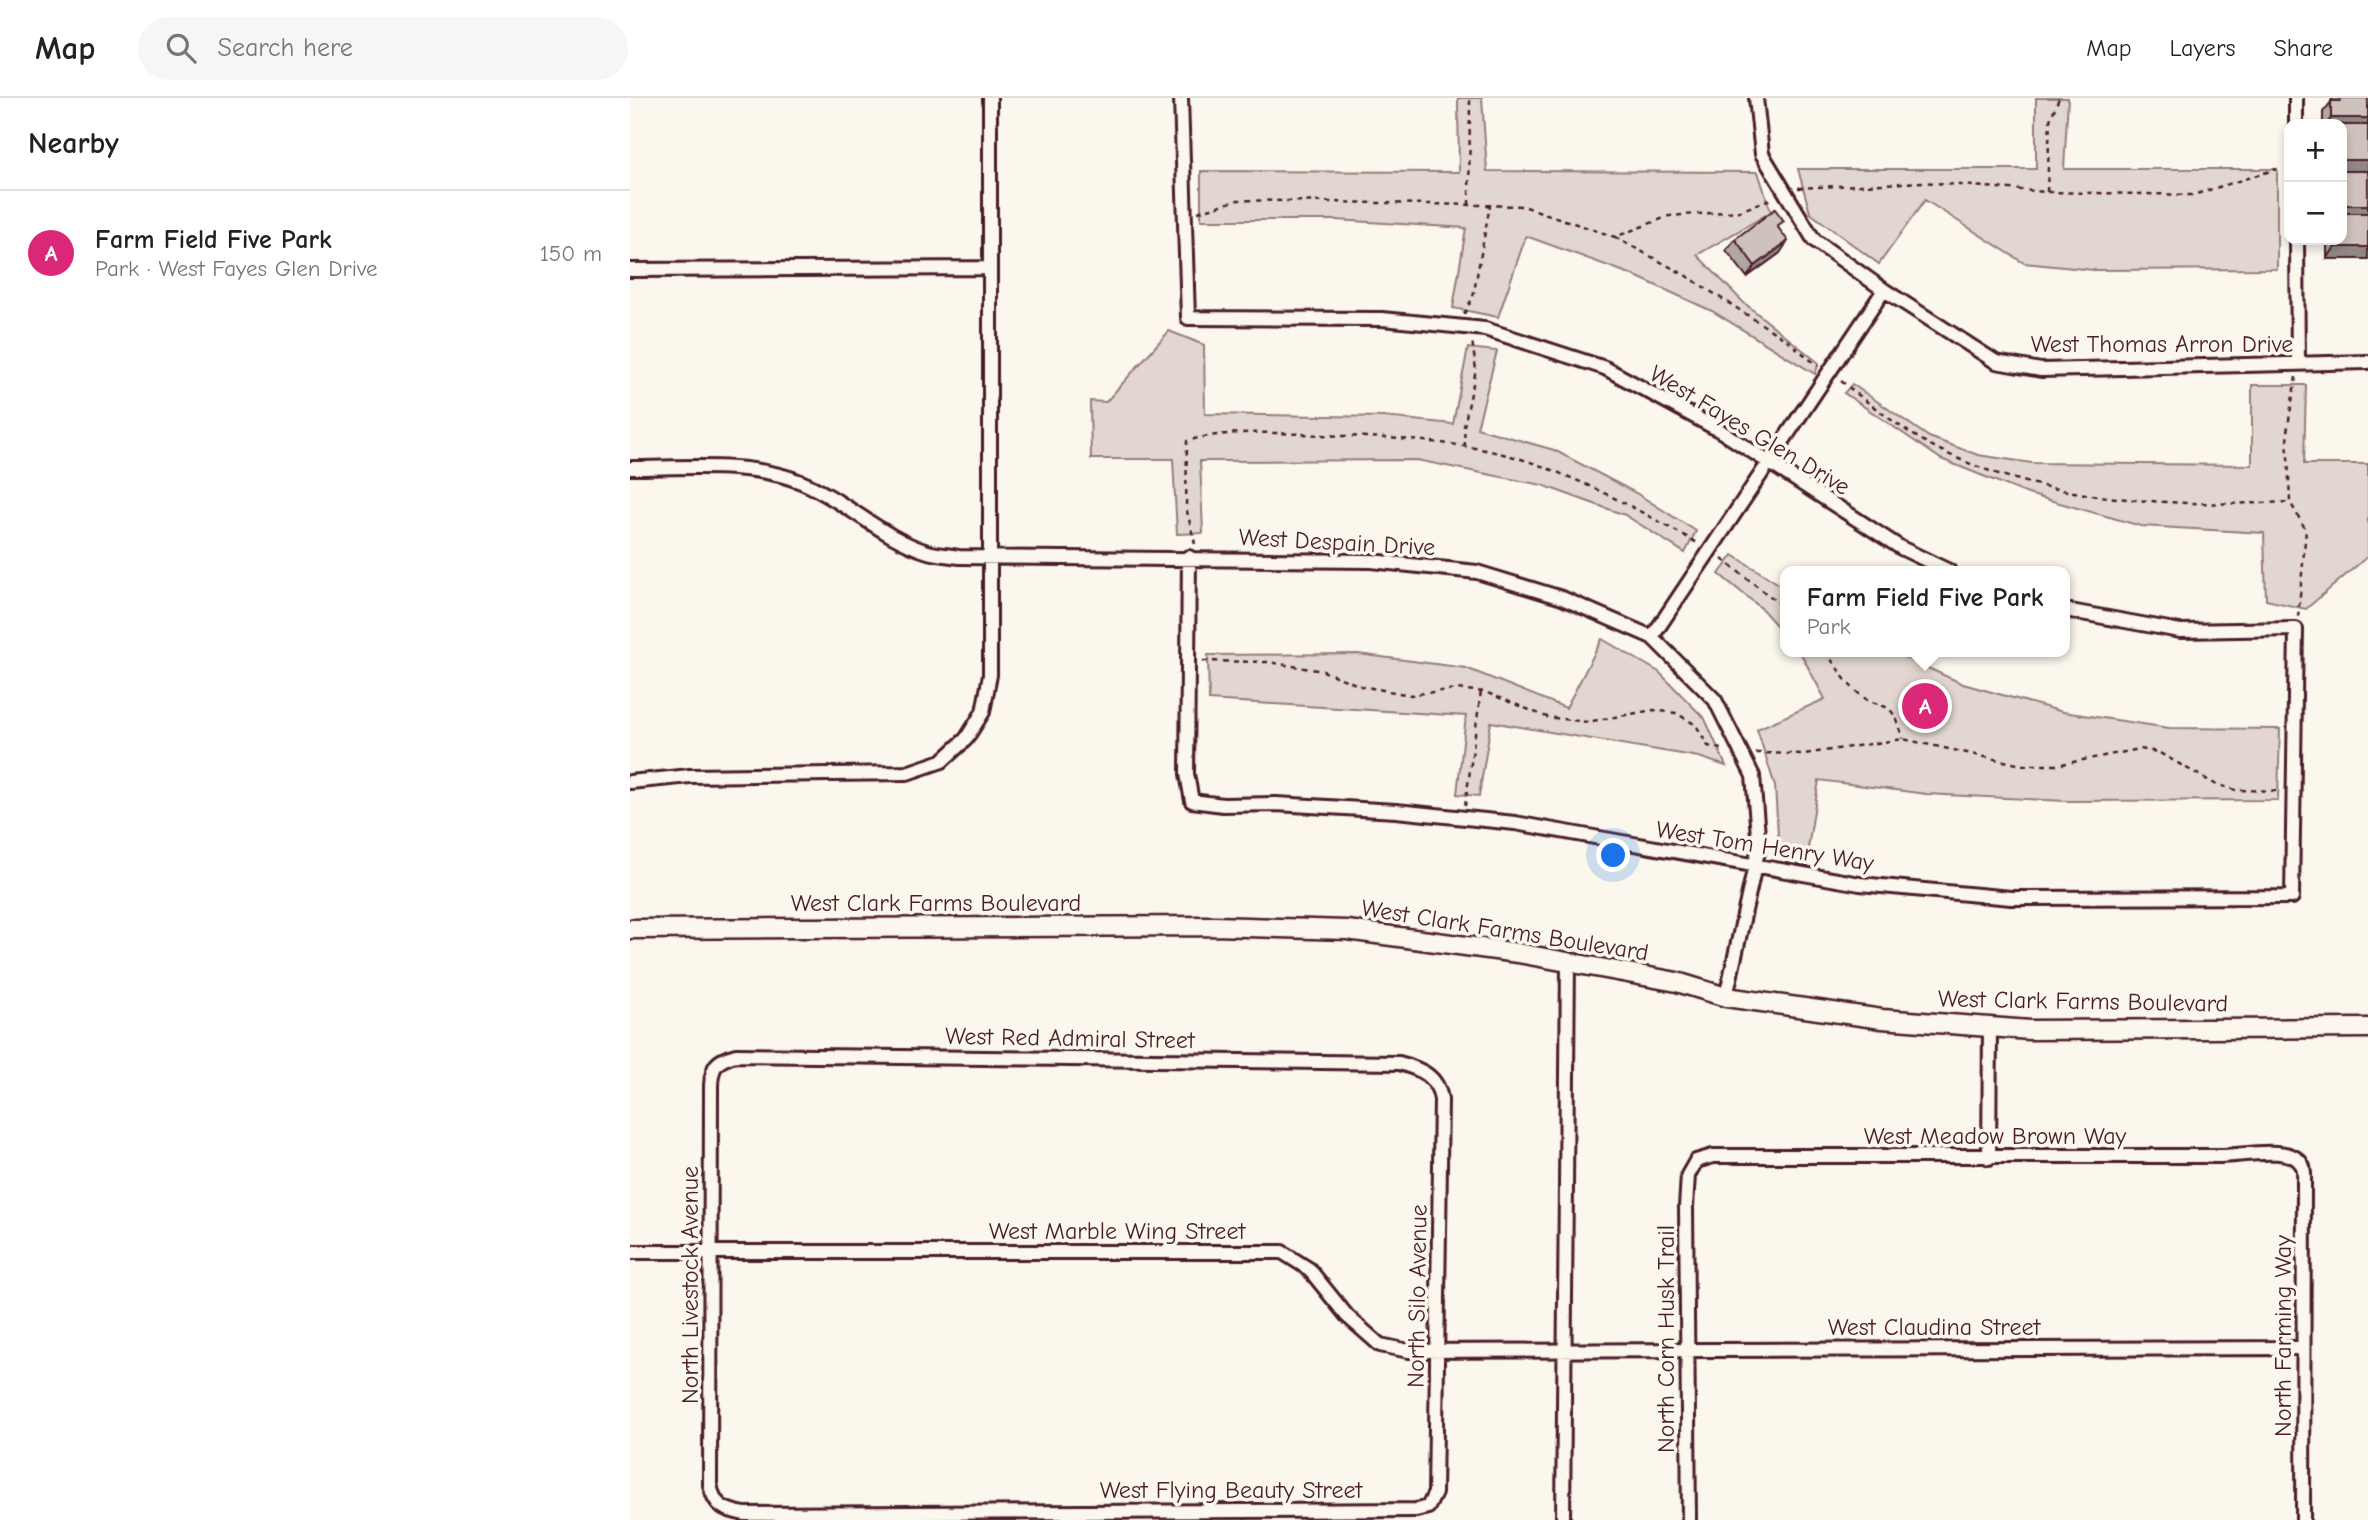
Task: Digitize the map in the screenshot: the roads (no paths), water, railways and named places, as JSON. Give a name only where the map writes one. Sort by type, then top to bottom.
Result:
[{"type":"street","points":[[630,782],[690,776],[907,773],[942,761],[966,739],[982,712],[990,675],[990,98]]},
{"type":"street","name":"West Fayes Glen Drive","points":[[1181,98],[1188,318],[1382,319],[1485,329],[1605,368],[1719,430],[1901,548],[1939,566]]},
{"type":"street","name":"West Thomas Arron Drive","points":[[1756,98],[1762,154],[1815,240],[1884,290],[1996,362],[2041,370],[2368,362]]},
{"type":"street","points":[[2296,98],[2296,119]]},
{"type":"street","points":[[2297,245],[2298,364]]},
{"type":"street","points":[[630,270],[989,268]]},
{"type":"street","points":[[1652,637],[1884,290]]},
{"type":"street","name":"West Despain Drive","points":[[630,468],[755,470],[799,481],[845,503],[897,538],[928,552],[989,557],[1194,557],[1371,561],[1477,572],[1562,598],[1652,637],[1715,700],[1753,776],[1759,847],[1726,997]]},
{"type":"street","name":"West Tom Henry Way","points":[[1194,557],[1187,774],[1192,801],[1223,805],[1276,804],[1382,810],[1515,824],[1860,884],[2011,898],[2292,897],[2296,629],[2179,631],[2070,611]]},
{"type":"street","name":"West Clark Farms Boulevard","points":[[630,929],[1213,926],[1347,930],[1568,962],[1677,982],[1726,997],[1801,1010],[1990,1027],[2368,1028]]},
{"type":"street","points":[[1563,1520],[1568,962]]},
{"type":"street","points":[[1989,1158],[1990,1027]]},
{"type":"street","name":"West Red Admiral Street","points":[[712,1069],[720,1059],[736,1055],[1399,1063],[1430,1076]]},
{"type":"street","name":"North Livestock Avenue","points":[[712,1069],[710,1485],[714,1500]]},
{"type":"street","name":"North Silo Avenue","points":[[1416,1510],[1428,1507],[1436,1493],[1441,1100],[1439,1086],[1430,1076]]},
{"type":"street","name":"West Meadow Brown Way","points":[[1696,1161],[1713,1156],[1989,1158],[2221,1156],[2278,1152],[2294,1155]]},
{"type":"street","name":"North Farming Way","points":[[2294,1155],[2303,1166],[2305,1182],[2303,1520]]},
{"type":"street","name":"North Corn Husk Trail","points":[[1689,1520],[1686,1350],[1688,1175],[1696,1161]]},
{"type":"street","name":"West Marble Wing Street","points":[[630,1252],[1282,1252],[1308,1269],[1347,1316],[1380,1345],[1409,1351],[1565,1352]]},
{"type":"street","name":"West Claudina Street","points":[[1565,1352],[2303,1348]]},
{"type":"street","name":"West Flying Beauty Street","points":[[714,1500],[724,1510],[745,1514],[1416,1510]]},
{"type":"place","name":"Farm Field Five Park","points":[[1925,706]]}]
